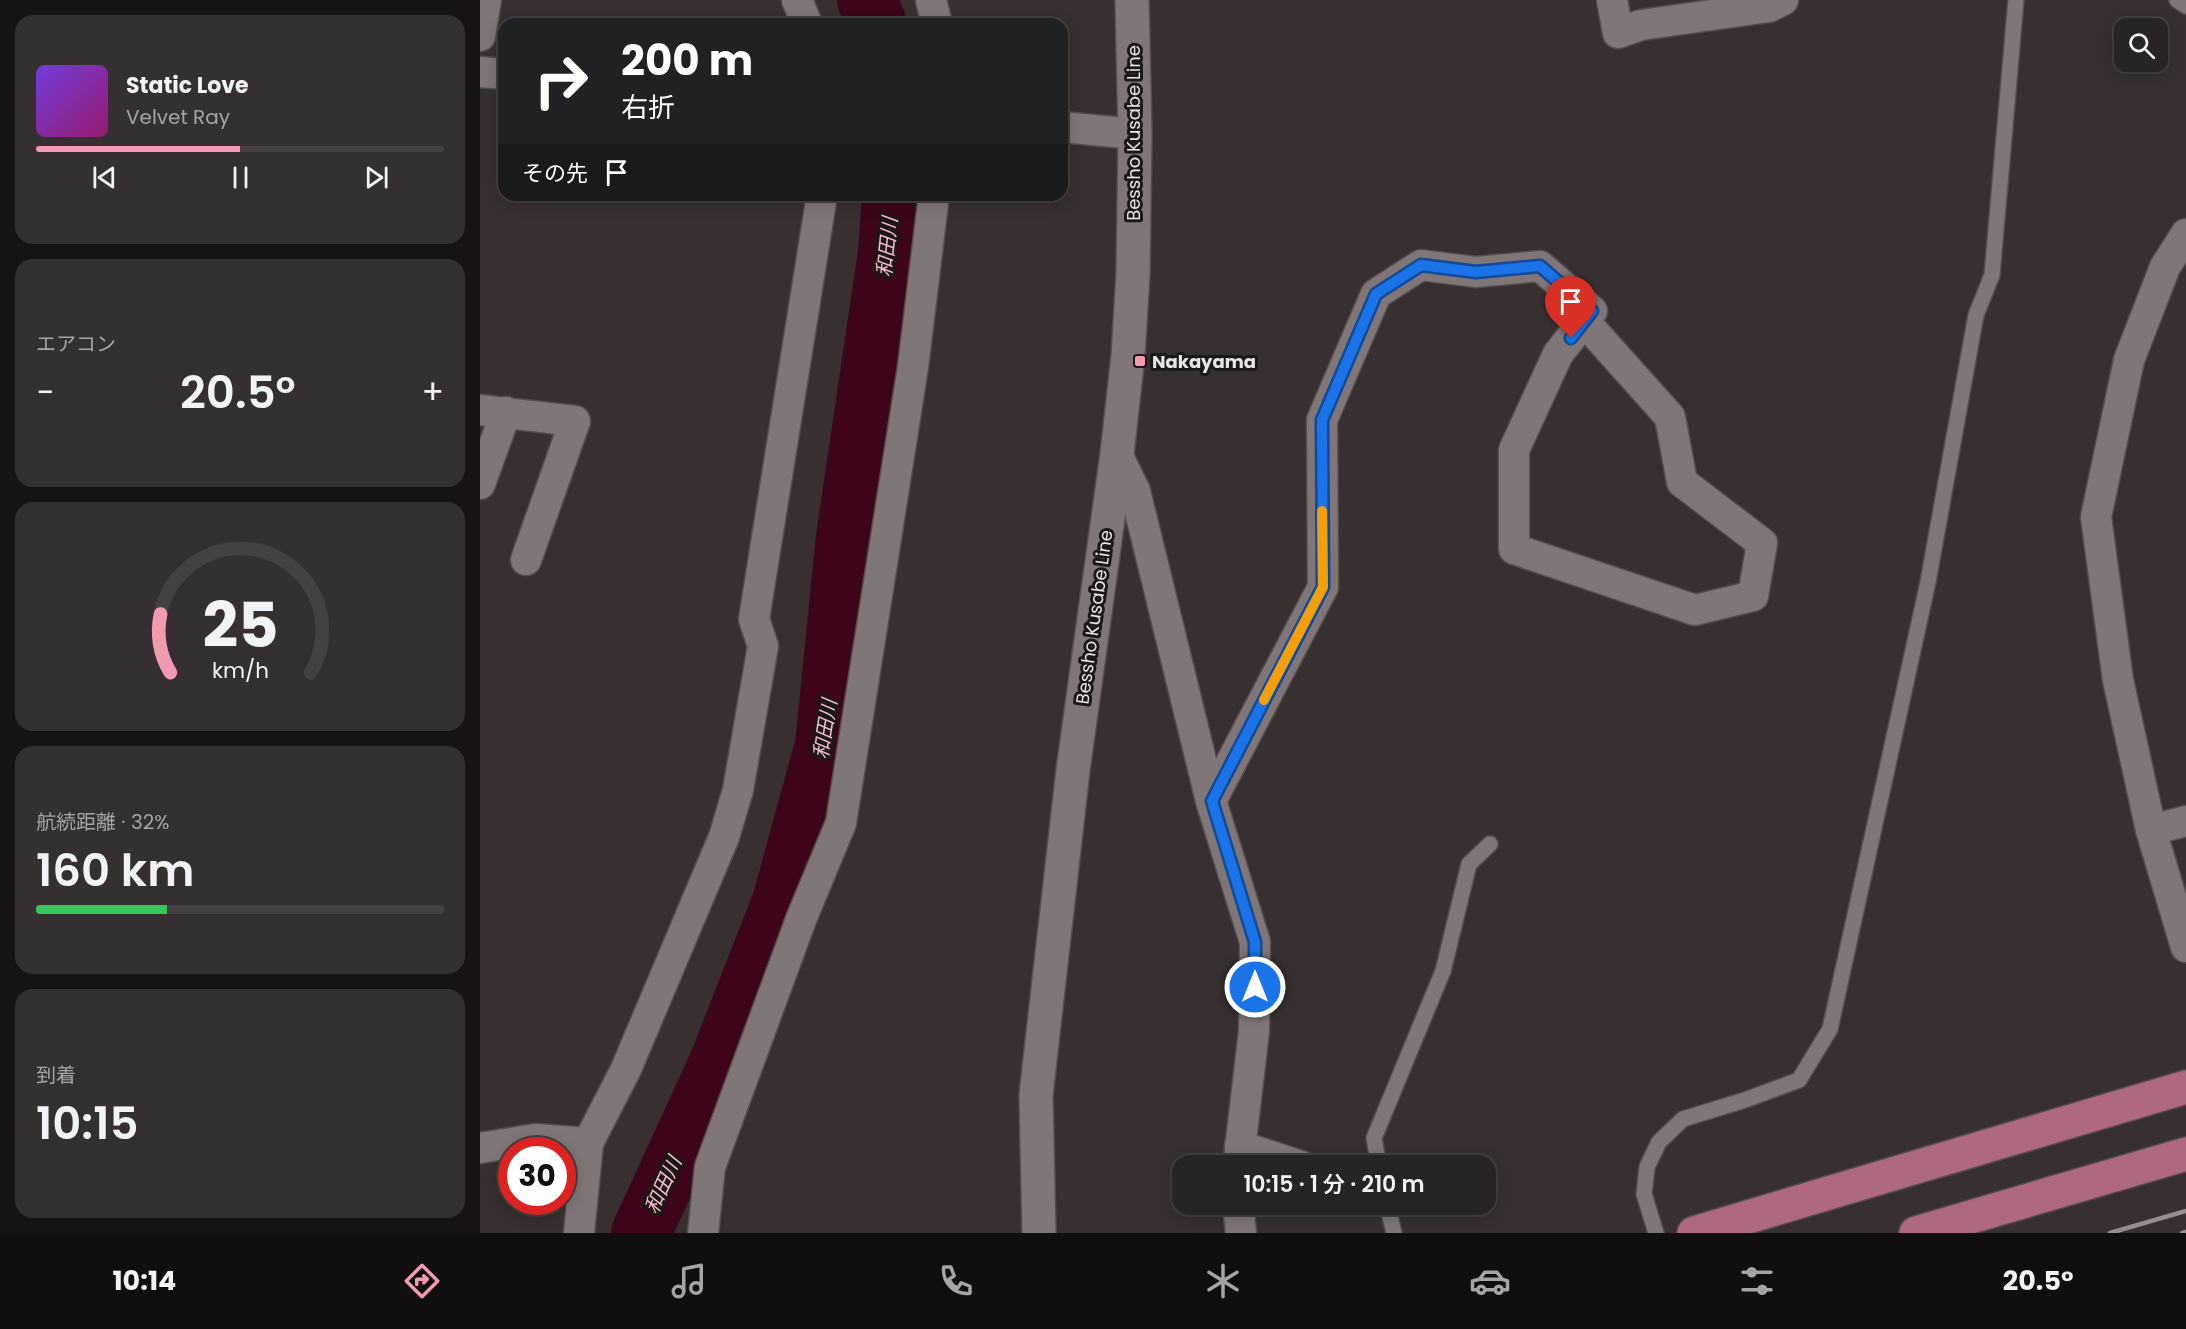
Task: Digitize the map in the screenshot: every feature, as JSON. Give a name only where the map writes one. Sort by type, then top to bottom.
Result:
[{"type":"main road","name":"Bessho Kusabe Line","points":[[1039,1233],[1036,1095],[1073,770],[1117,454],[1128,356],[1133,274],[1135,134],[1132,0]]},
{"type":"main road","points":[[1694,1233],[2186,1087]]},
{"type":"main road","points":[[1916,1233],[2186,1154]]},
{"type":"street","points":[[480,36],[486,0]]},
{"type":"street","points":[[796,0],[804,18]]},
{"type":"street","points":[[931,0],[936,18]]},
{"type":"street","points":[[1612,0],[1618,33],[1641,25],[1769,7],[1783,0]]},
{"type":"street","points":[[480,72],[498,74]]},
{"type":"street","points":[[1068,128],[1135,134]]},
{"type":"street","points":[[579,1233],[588,1143],[626,1069],[724,837],[738,790],[763,646],[754,619],[821,201]]},
{"type":"street","points":[[703,1233],[710,1167],[802,916],[841,823],[913,367],[933,201]]},
{"type":"street","points":[[2186,234],[2165,267],[2129,360],[2096,517],[2118,680],[2151,830],[2186,947]]},
{"type":"street","points":[[1212,801],[1323,587],[1322,420],[1376,294],[1421,265],[1476,272],[1540,266],[1592,311],[1584,321],[1558,354],[1514,450],[1514,549],[1695,610],[1753,596],[1762,543],[1682,482],[1670,417],[1584,321]]},
{"type":"street","points":[[480,484],[493,411],[575,421],[526,560]]},
{"type":"street","points":[[1117,454],[1136,492],[1212,801],[1255,942],[1254,1032],[1239,1155]]},
{"type":"street","points":[[2151,830],[2186,821]]},
{"type":"street","points":[[480,1148],[535,1139],[588,1143]]},
{"type":"street","points":[[1239,1215],[1241,1233]]},
{"type":"lane","points":[[1656,1233],[1644,1194],[1647,1167],[1659,1142],[1683,1119],[1799,1080],[1830,1029],[1928,582],[1976,315],[1992,275],[2016,0]]},
{"type":"lane","points":[[2177,0],[2186,6]]},
{"type":"lane","points":[[1377,1155],[1374,1138],[1443,971],[1469,864],[1490,844]]},
{"type":"lane","points":[[1390,1215],[1394,1233]]},
{"type":"waterway","name":"和田川","points":[[867,0],[874,18]]},
{"type":"waterway","name":"和田川","points":[[641,1233],[719,1063],[782,902],[825,745],[846,537],[888,253],[892,201]]},
{"type":"railway","points":[[2110,1233],[2186,1211]]},
{"type":"railway","points":[[2182,1233],[2186,1232]]},
{"type":"slow traffic","points":[[1264,700],[1323,587],[1322,511]]},
{"type":"place","name":"Nakayama","points":[[1140,361]]},
{"type":"route","points":[[1255,987],[1255,942],[1212,801],[1323,587],[1322,420],[1376,294],[1421,265],[1476,272],[1540,266],[1592,311],[1571,338]]}]
